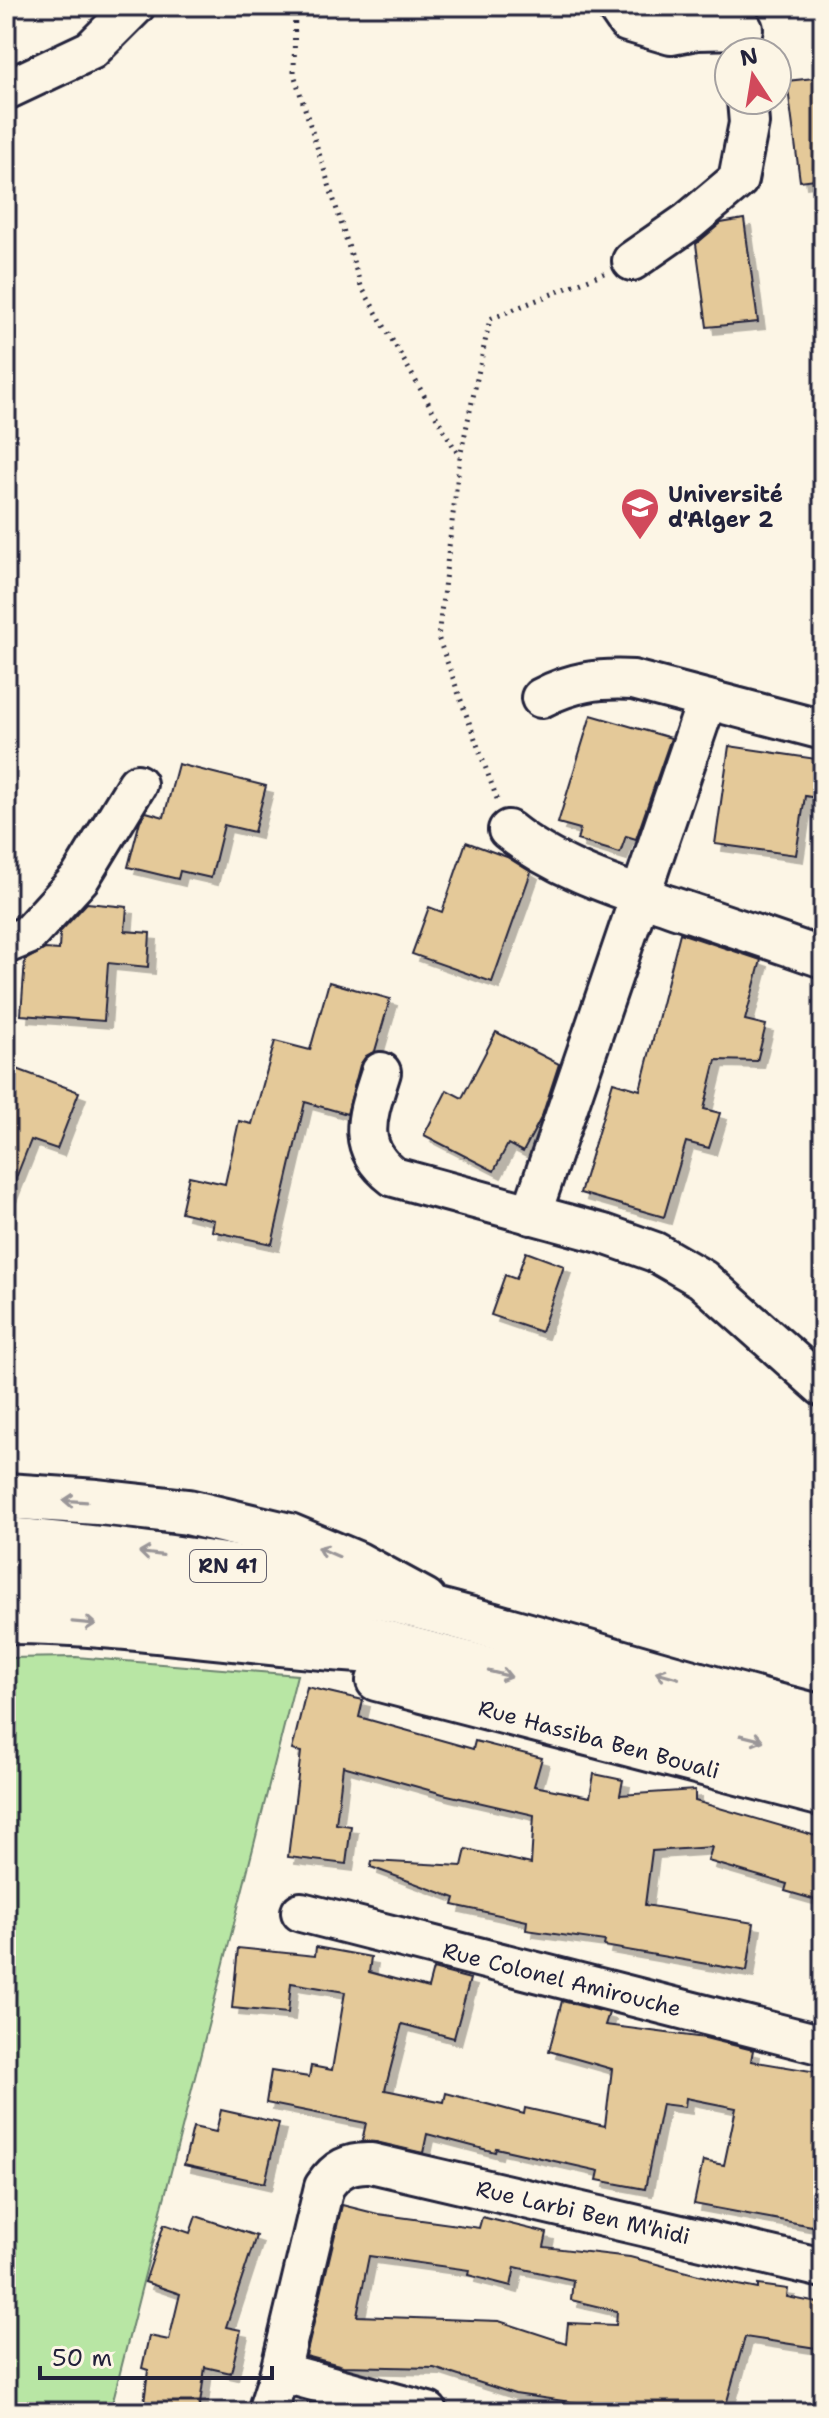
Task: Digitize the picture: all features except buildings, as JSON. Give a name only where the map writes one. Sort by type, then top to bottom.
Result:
[{"type":"main road","points":[[6,1496],[188,1512],[289,1536],[356,1564],[447,1613]]},
{"type":"main road","name":"RN 41","points":[[6,1540],[189,1559],[285,1576],[447,1613],[823,1718]]},
{"type":"main road","name":"RN 41","points":[[6,1582],[159,1595],[292,1619],[823,1756]]},
{"type":"main road","points":[[6,1621],[64,1621],[211,1634],[310,1647],[424,1654]]},
{"type":"street","points":[[6,90],[91,50],[135,6]]},
{"type":"street","points":[[616,6],[627,22],[671,35],[697,30],[741,29]]},
{"type":"street","points":[[632,261],[688,222],[738,180],[748,116]]},
{"type":"street","points":[[541,698],[572,685],[608,679],[633,680],[823,730]]},
{"type":"street","points":[[531,1215],[707,700]]},
{"type":"street","points":[[6,944],[28,935],[80,878],[137,784]]},
{"type":"street","points":[[508,830],[542,855],[640,895],[820,948]]},
{"type":"street","points":[[381,1072],[366,1126],[367,1141],[382,1168],[394,1177],[631,1241],[679,1265],[722,1297],[823,1387]]},
{"type":"street","name":"Rue Hassiba Ben Bouali","points":[[376,1681],[823,1797]]},
{"type":"street","name":"Rue Colonel Amirouche","points":[[301,1912],[823,2045]]},
{"type":"street","name":"Rue Larbi Ben M'hidi","points":[[280,2372],[324,2187],[331,2176],[357,2162],[823,2268]]},
{"type":"street","points":[[267,2412],[280,2372],[428,2412]]},
{"type":"path","points":[[295,6],[294,74],[361,286],[460,457]]},
{"type":"path","points":[[508,830],[438,637],[460,457],[490,319],[632,261]]},
{"type":"green space","points":[[76,1657],[297,1675],[110,2412],[6,2412],[6,1658]]},
{"type":"place","name":"Université d'Alger 2","points":[[640,541]]}]
